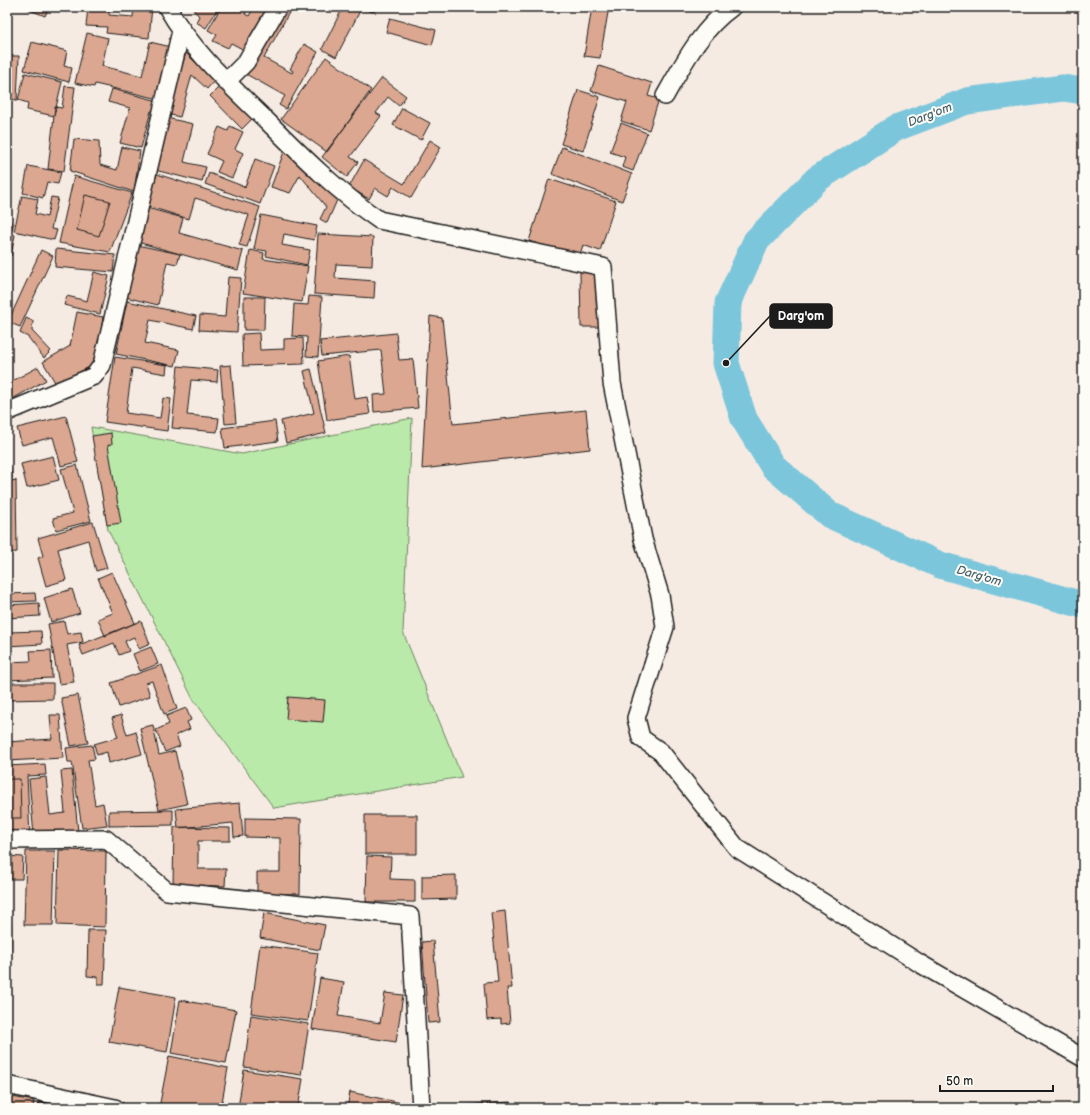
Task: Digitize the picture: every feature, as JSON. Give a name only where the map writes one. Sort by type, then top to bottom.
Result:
[{"type":"street","points":[[167,7],[181,31],[226,82],[315,168],[361,208],[379,220],[603,267],[612,383],[643,539],[660,595],[665,627],[636,718],[641,738],[661,752],[737,848],[919,963],[1083,1058]]},
{"type":"street","points":[[226,82],[246,62],[278,7]]},
{"type":"street","points":[[665,96],[691,52],[719,16],[732,7]]},
{"type":"street","points":[[7,412],[94,376],[102,366],[181,31]]},
{"type":"street","points":[[7,840],[106,839],[167,891],[410,916],[421,1108]]},
{"type":"street","points":[[7,1085],[115,1108]]},
{"type":"green space","points":[[412,418],[403,632],[462,777],[274,808],[193,699],[108,530],[91,427],[242,454]]},
{"type":"building","points":[[23,7],[49,7],[45,16]]},
{"type":"building","points":[[88,7],[109,8],[109,15],[133,17],[134,7],[152,7],[149,38],[106,33],[107,27],[86,26]]},
{"type":"building","points":[[191,7],[219,7],[206,28],[196,22],[199,16]]},
{"type":"building","points":[[221,7],[244,7],[247,9],[245,14],[249,16],[254,7],[274,7],[250,53],[231,43],[228,48],[213,41],[217,35],[208,30]]},
{"type":"building","points":[[280,7],[288,7],[291,9],[264,58],[292,73],[293,71],[290,69],[304,44],[318,52],[286,109],[279,105],[285,96],[244,73]]},
{"type":"building","points":[[343,7],[357,7],[361,9],[336,57],[322,49]]},
{"type":"building","points":[[362,7],[376,7],[374,12],[361,9]]},
{"type":"building","points":[[592,7],[609,7],[600,58],[584,56]]},
{"type":"building","points":[[390,18],[436,30],[432,45],[386,32]]},
{"type":"building","points":[[87,33],[108,38],[102,66],[142,76],[150,42],[171,47],[159,99],[95,84],[94,87],[75,83]]},
{"type":"building","points":[[32,42],[67,51],[64,66],[72,68],[69,82],[24,70]]},
{"type":"building","points":[[186,53],[214,81],[207,89],[192,75],[180,117],[167,114]]},
{"type":"building","points":[[7,56],[19,56],[17,100],[7,99]]},
{"type":"building","points":[[326,57],[371,90],[327,152],[281,119]]},
{"type":"building","points":[[599,66],[652,83],[648,96],[659,99],[649,130],[621,121],[627,102],[591,91]]},
{"type":"building","points":[[25,73],[62,82],[54,116],[27,110],[28,103],[18,100]]},
{"type":"building","points":[[382,78],[406,96],[399,106],[388,97],[376,113],[381,116],[350,157],[358,162],[347,177],[322,157]]},
{"type":"building","points":[[65,86],[75,87],[64,171],[48,169],[55,107],[62,108]]},
{"type":"building","points":[[220,86],[253,118],[242,129],[210,96]]},
{"type":"building","points":[[112,89],[158,101],[156,112],[151,111],[141,148],[120,143],[130,108],[108,102]]},
{"type":"building","points":[[578,90],[600,97],[583,151],[561,144]]},
{"type":"building","points":[[402,108],[430,123],[421,140],[393,125]]},
{"type":"building","points":[[167,118],[193,124],[184,162],[206,167],[202,182],[155,170]]},
{"type":"building","points":[[621,123],[647,133],[633,171],[622,167],[625,157],[610,152]]},
{"type":"building","points":[[230,126],[243,132],[235,149],[243,153],[232,178],[217,172],[222,161],[207,154],[219,127],[228,131]]},
{"type":"building","points":[[74,139],[99,141],[100,165],[117,170],[122,147],[140,151],[134,192],[70,171]]},
{"type":"building","points":[[430,140],[441,147],[411,198],[393,187],[388,196],[375,188],[369,199],[349,187],[364,160],[404,184]]},
{"type":"building","points":[[562,147],[632,174],[622,201],[552,174]]},
{"type":"building","points":[[285,149],[337,200],[327,223],[320,219],[326,207],[300,175],[290,193],[271,187]]},
{"type":"building","points":[[255,159],[274,166],[260,204],[205,184],[209,173],[245,187]]},
{"type":"building","points":[[28,166],[61,172],[58,184],[47,182],[43,198],[23,193]]},
{"type":"building","points":[[157,174],[260,207],[247,247],[239,245],[249,215],[195,198],[189,219],[147,206]]},
{"type":"building","points":[[74,176],[132,193],[110,252],[59,243]]},
{"type":"building","points":[[549,179],[616,201],[600,251],[583,245],[579,257],[529,241]]},
{"type":"building","points":[[85,195],[110,201],[99,236],[77,230]]},
{"type":"building","points":[[22,196],[38,199],[35,214],[47,217],[51,197],[58,198],[51,229],[57,230],[54,240],[14,231]]},
{"type":"building","points":[[147,208],[183,218],[179,233],[243,251],[238,270],[137,242]]},
{"type":"building","points":[[261,215],[317,226],[314,240],[284,234],[282,245],[310,250],[307,265],[266,256],[267,251],[254,249]]},
{"type":"building","points":[[7,221],[14,223],[10,234],[15,235],[11,256],[7,256]]},
{"type":"building","points":[[318,234],[373,237],[372,266],[336,264],[335,278],[375,281],[374,298],[314,294]]},
{"type":"building","points":[[137,245],[180,254],[177,264],[167,262],[158,305],[125,297]]},
{"type":"building","points":[[56,249],[115,255],[113,272],[55,267]]},
{"type":"building","points":[[41,250],[53,256],[20,327],[8,322]]},
{"type":"building","points":[[250,250],[264,253],[263,259],[308,266],[302,302],[243,293]]},
{"type":"building","points":[[580,271],[599,271],[600,327],[581,327]]},
{"type":"building","points":[[94,272],[109,276],[100,314],[64,305],[67,296],[87,301]]},
{"type":"building","points":[[228,277],[241,278],[237,332],[199,330],[200,315],[225,317]]},
{"type":"building","points":[[309,296],[322,297],[318,357],[306,356],[307,337],[292,336],[294,304],[308,305]]},
{"type":"building","points":[[244,297],[265,297],[264,330],[244,330]]},
{"type":"building","points":[[127,301],[196,316],[193,329],[150,320],[145,343],[179,350],[175,366],[116,354]]},
{"type":"building","points":[[77,312],[103,317],[97,363],[56,384],[43,362],[70,346]]},
{"type":"building","points":[[430,316],[442,318],[453,424],[586,410],[590,449],[422,469]]},
{"type":"building","points":[[26,318],[33,321],[32,331],[51,351],[44,358],[28,337],[20,333]]},
{"type":"building","points":[[259,333],[260,350],[284,349],[284,339],[303,338],[304,364],[243,366],[242,334]]},
{"type":"building","points":[[396,333],[399,360],[413,359],[418,408],[374,412],[373,395],[386,394],[381,350],[322,356],[320,341]]},
{"type":"building","points":[[349,356],[355,399],[367,397],[370,414],[327,420],[318,361]]},
{"type":"building","points":[[115,357],[167,365],[166,374],[132,368],[126,413],[160,418],[163,398],[171,399],[167,431],[105,422]]},
{"type":"building","points":[[231,365],[236,423],[225,424],[220,366]]},
{"type":"building","points":[[178,366],[218,370],[217,382],[191,380],[187,415],[219,418],[217,432],[172,428]]},
{"type":"building","points":[[38,367],[46,380],[7,402],[7,384]]},
{"type":"building","points":[[311,369],[326,433],[286,443],[281,421],[314,413],[304,371]]},
{"type":"building","points":[[66,416],[78,462],[61,466],[53,437],[22,445],[17,428]]},
{"type":"building","points":[[275,421],[278,441],[225,448],[222,428]]},
{"type":"building","points":[[111,433],[112,444],[108,445],[121,523],[107,525],[92,436]]},
{"type":"building","points":[[53,456],[59,480],[27,488],[21,464]]},
{"type":"building","points":[[77,465],[91,521],[56,530],[53,518],[73,513],[61,469]]},
{"type":"building","points":[[10,467],[12,478],[7,480],[7,468]]},
{"type":"building","points":[[16,480],[17,552],[7,553],[7,482]]},
{"type":"building","points":[[93,522],[107,568],[96,571],[88,540],[58,549],[66,580],[46,586],[38,558],[43,556],[38,538]]},
{"type":"building","points":[[112,572],[135,623],[105,636],[98,619],[113,613],[98,578]]},
{"type":"building","points":[[72,589],[80,613],[51,622],[44,598]]},
{"type":"building","points":[[35,593],[36,601],[7,602],[7,594]]},
{"type":"building","points":[[39,603],[40,616],[7,618],[7,605]]},
{"type":"building","points":[[64,621],[67,634],[81,632],[83,642],[67,645],[74,682],[59,684],[48,624]]},
{"type":"building","points":[[141,621],[150,644],[139,649],[134,637],[125,641],[129,651],[119,655],[114,643],[83,655],[79,645]]},
{"type":"building","points":[[41,631],[42,644],[7,646],[7,632]]},
{"type":"building","points":[[151,647],[158,664],[140,671],[133,654]]},
{"type":"building","points":[[51,650],[52,678],[7,680],[7,662],[31,661],[30,651]]},
{"type":"building","points":[[162,665],[177,709],[164,714],[152,681],[146,683],[150,696],[119,707],[111,683]]},
{"type":"building","points":[[7,683],[53,683],[53,699],[7,700]]},
{"type":"building","points":[[78,695],[88,743],[71,746],[61,698]]},
{"type":"building","points":[[288,697],[325,700],[323,722],[286,719]]},
{"type":"building","points":[[186,708],[191,720],[187,722],[190,729],[176,735],[180,746],[165,752],[156,730],[169,724],[166,716]]},
{"type":"building","points":[[50,715],[60,715],[63,758],[7,761],[7,742],[52,739]]},
{"type":"building","points":[[121,715],[127,735],[136,732],[142,754],[109,763],[107,752],[97,755],[94,744],[118,737],[112,718]]},
{"type":"building","points":[[153,725],[159,755],[175,751],[187,804],[159,810],[140,728]]},
{"type":"building","points":[[92,745],[95,759],[88,760],[95,805],[103,803],[107,825],[82,828],[72,762],[68,762],[66,748]]},
{"type":"building","points":[[45,764],[46,775],[27,776],[30,836],[7,837],[7,766]]},
{"type":"building","points":[[72,770],[78,832],[34,836],[29,779],[46,777],[50,815],[65,813],[61,771]]},
{"type":"building","points":[[7,779],[20,779],[21,818],[7,818]]},
{"type":"building","points":[[240,803],[243,836],[234,837],[233,823],[178,828],[176,809]]},
{"type":"building","points":[[173,810],[173,825],[109,826],[109,811]]},
{"type":"building","points":[[365,815],[417,815],[417,854],[365,854]]},
{"type":"building","points":[[245,818],[301,819],[300,894],[257,893],[257,872],[280,872],[280,838],[245,837]]},
{"type":"building","points":[[174,827],[230,828],[230,841],[198,841],[198,869],[226,869],[225,886],[173,885]]},
{"type":"building","points":[[59,850],[106,851],[105,927],[57,925]]},
{"type":"building","points":[[26,851],[55,851],[53,925],[24,925]]},
{"type":"building","points":[[7,856],[23,857],[22,879],[7,879]]},
{"type":"building","points":[[367,856],[391,857],[390,879],[415,880],[415,902],[366,902]]},
{"type":"building","points":[[456,875],[456,899],[422,900],[422,876]]},
{"type":"building","points":[[505,911],[512,988],[507,988],[510,1023],[501,1024],[501,1019],[487,1020],[484,983],[498,982],[491,913]]},
{"type":"building","points":[[264,913],[325,925],[320,950],[260,938]]},
{"type":"building","points":[[7,923],[11,924],[10,978],[7,978]]},
{"type":"building","points":[[88,930],[106,930],[104,984],[98,984],[98,977],[87,976]]},
{"type":"building","points":[[433,941],[440,1022],[428,1023],[422,942]]},
{"type":"building","points":[[260,945],[318,953],[308,1021],[251,1013]]},
{"type":"building","points":[[320,978],[344,982],[338,1016],[380,1023],[385,993],[403,995],[396,1042],[312,1029]]},
{"type":"building","points":[[119,987],[176,997],[167,1052],[109,1042]]},
{"type":"building","points":[[180,1000],[236,1010],[226,1063],[171,1053]]},
{"type":"building","points":[[251,1015],[309,1024],[301,1075],[244,1067]]},
{"type":"building","points":[[169,1056],[228,1068],[221,1108],[159,1108]]},
{"type":"building","points":[[244,1070],[303,1079],[298,1108],[238,1108]]},
{"type":"building","points":[[350,1092],[411,1105],[410,1108],[347,1108]]},
{"type":"building","points":[[7,1096],[34,1101],[33,1108],[7,1108]]},
{"type":"building","points":[[39,1102],[63,1108],[38,1108]]},
{"type":"building","points":[[511,1102],[511,1108],[432,1108],[432,1107]]},
{"type":"waterway","name":"Darg'om","points":[[1083,91],[1063,88],[967,101],[896,128],[817,179],[756,241],[728,303],[726,363],[744,419],[773,466],[830,515],[940,565],[1083,605]]},
{"type":"place","name":"Darg'om","points":[[726,363]]}]
